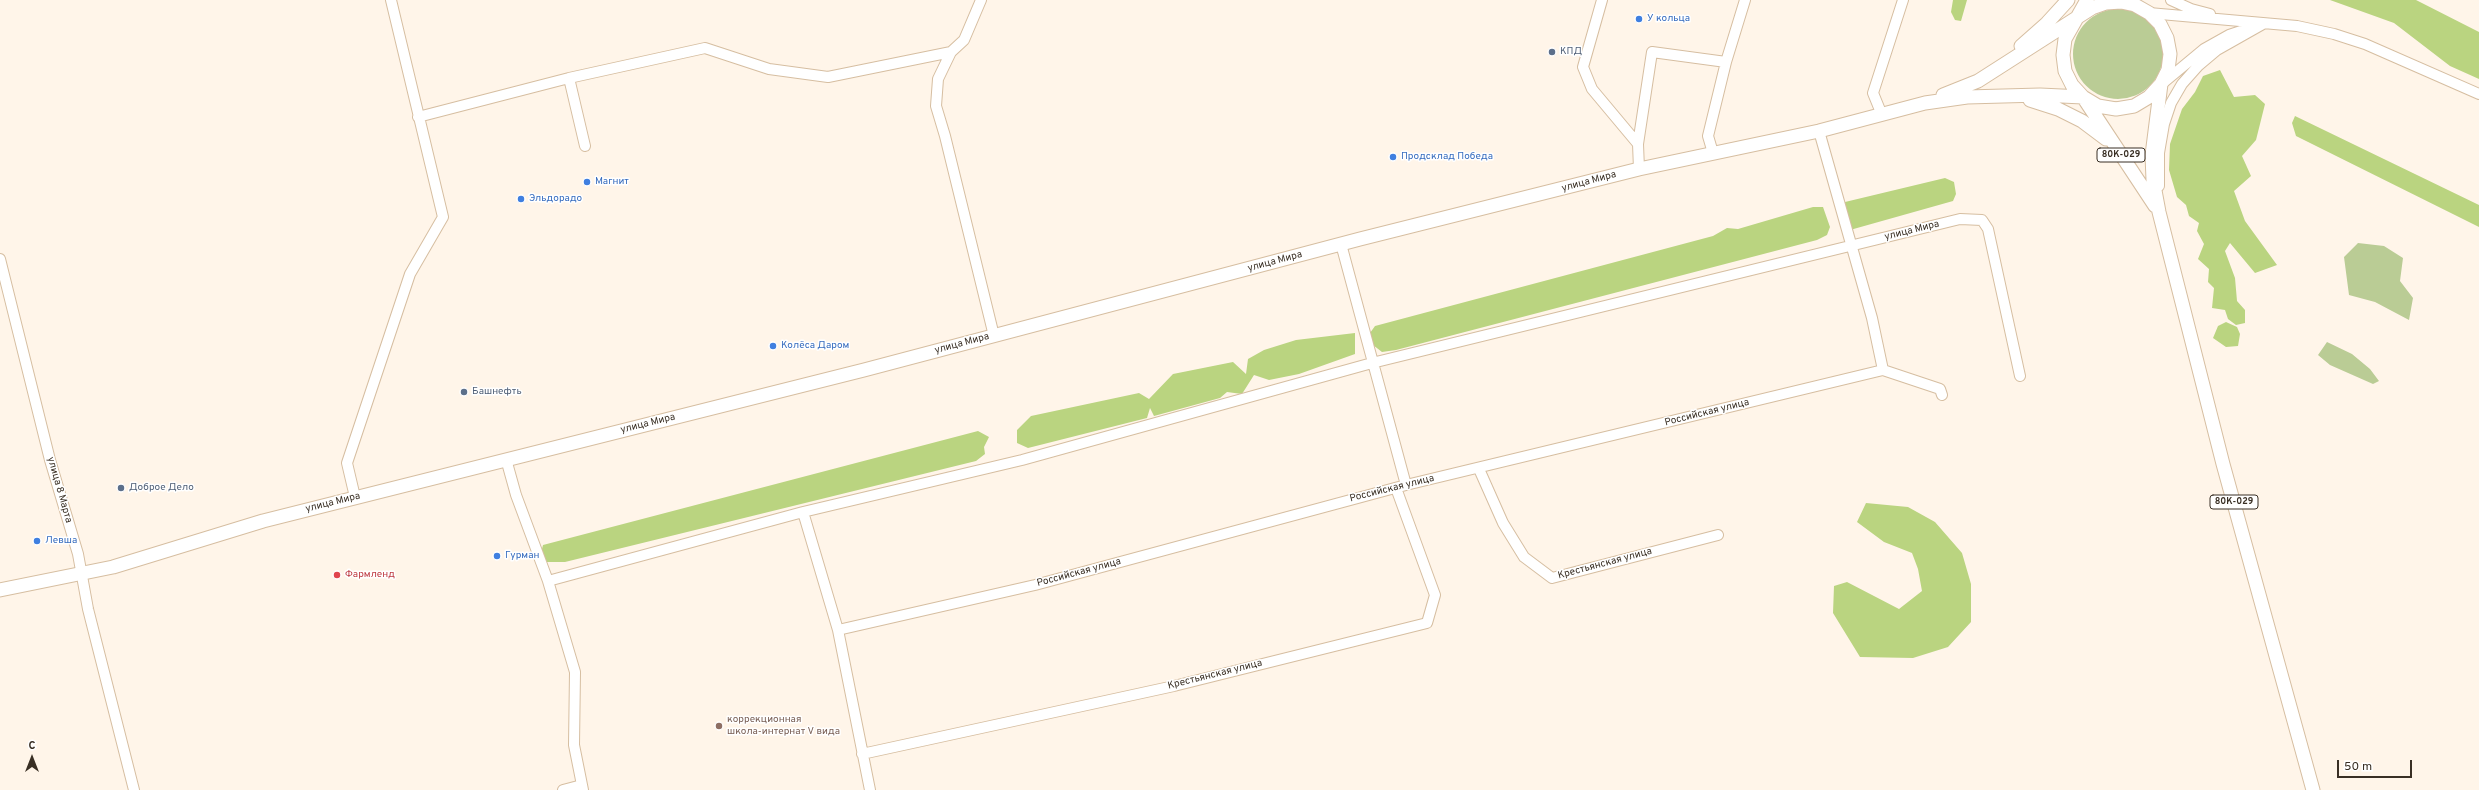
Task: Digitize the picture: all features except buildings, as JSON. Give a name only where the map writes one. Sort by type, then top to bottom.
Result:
[{"type":"main road","points":[[1990,74],[2047,23],[2068,0]]},
{"type":"main road","name":"80К-029","points":[[2087,0],[2065,39],[2063,55],[2065,71],[2072,85],[2083,97],[2111,142],[2135,173],[2159,212]]},
{"type":"main road","name":"80К-029","points":[[2079,16],[2092,8],[2106,3],[2121,2],[2148,6],[2163,31],[2170,54],[2168,70],[2161,84],[2149,98],[2128,107],[2116,109],[2098,106],[2083,97]]},
{"type":"main road","points":[[1925,103],[1990,74],[2079,16]]},
{"type":"main road","name":"80К-029","points":[[2161,84],[2152,155],[2159,212],[2223,464],[2313,790]]},
{"type":"main road","points":[[1925,103],[1967,97],[1998,95],[2083,97]]},
{"type":"main road","points":[[1998,95],[2032,100],[2058,109],[2082,121],[2111,142]]},
{"type":"main road","name":"улица Мира","points":[[0,590],[113,567],[263,521],[864,370],[1341,244],[1639,169],[1819,131],[1925,103]]},
{"type":"street","points":[[355,497],[347,464],[410,274],[443,218],[391,0]]},
{"type":"street","points":[[981,0],[964,40],[951,52],[938,80],[936,106],[945,136],[994,336]]},
{"type":"street","points":[[1602,0],[1583,67],[1592,89],[1638,144]]},
{"type":"street","points":[[1713,153],[1708,136],[1726,62],[1745,0]]},
{"type":"street","points":[[1882,115],[1873,93],[1886,58],[1903,0]]},
{"type":"street","points":[[2171,0],[2191,9],[2243,22]]},
{"type":"street","points":[[2148,6],[2243,22],[2297,26],[2340,36],[2365,44],[2479,94]]},
{"type":"street","points":[[2161,84],[2204,49],[2228,35],[2263,24]]},
{"type":"street","points":[[2159,212],[2159,153],[2164,124],[2171,103],[2182,84],[2198,66],[2217,50],[2263,24]]},
{"type":"street","points":[[418,117],[569,78],[705,48],[769,69],[828,77],[951,52]]},
{"type":"street","points":[[1639,169],[1638,144],[1652,52],[1726,62]]},
{"type":"street","points":[[569,78],[585,146]]},
{"type":"street","points":[[1819,131],[1850,246],[1872,318],[1883,370],[1940,389],[1942,395]]},
{"type":"street","name":"улица Мира","points":[[548,581],[804,512],[1022,460],[1372,363],[1960,219],[1982,220],[1988,229],[2020,376]]},
{"type":"street","points":[[1341,244],[1372,363],[1401,486]]},
{"type":"street","name":"улица 8 Марта","points":[[0,259],[50,460],[82,574],[88,609],[134,790]]},
{"type":"street","name":"Российская улица","points":[[838,630],[1035,585],[1401,486],[1478,469],[1883,370]]},
{"type":"street","points":[[506,459],[516,495],[548,581],[575,672],[574,745],[582,788],[563,790]]},
{"type":"street","name":"Крестьянская улица","points":[[1478,469],[1503,523],[1524,557],[1552,578],[1718,535]]},
{"type":"street","name":"Крестьянская улица","points":[[862,754],[1174,686],[1427,623],[1436,595],[1401,486]]},
{"type":"street","points":[[804,512],[838,630],[870,790]]},
{"type":"green space","points":[[1953,0],[1967,0],[1961,21],[1955,20],[1951,12]]},
{"type":"green space","points":[[2330,0],[2416,0],[2479,32],[2479,79],[2450,66],[2394,23]]},
{"type":"green space","points":[[2118,9],[2135,13],[2150,22],[2159,37],[2163,54],[2159,71],[2150,86],[2135,95],[2118,99],[2101,95],[2086,86],[2077,71],[2073,54],[2077,37],[2086,22],[2101,13]]},
{"type":"green space","points":[[2220,70],[2234,97],[2255,95],[2265,104],[2256,140],[2242,156],[2251,176],[2234,191],[2245,221],[2277,265],[2255,273],[2230,243],[2225,251],[2235,278],[2237,301],[2245,310],[2245,323],[2236,325],[2228,319],[2225,310],[2212,308],[2214,288],[2208,282],[2209,269],[2198,259],[2204,244],[2197,231],[2199,223],[2189,216],[2186,205],[2177,197],[2169,170],[2170,144],[2182,109],[2195,92],[2203,76]]},
{"type":"green space","points":[[2295,116],[2479,205],[2479,227],[2296,136],[2292,123]]},
{"type":"green space","points":[[1945,178],[1954,182],[1956,194],[1953,201],[1850,230],[1839,207],[1845,202]]},
{"type":"green space","points":[[1813,207],[1823,207],[1830,227],[1827,235],[1817,240],[1396,350],[1382,352],[1373,345],[1370,333],[1375,326],[1713,236],[1727,228],[1738,229]]},
{"type":"green space","points":[[2358,243],[2384,246],[2403,258],[2400,281],[2413,298],[2409,320],[2375,302],[2349,295],[2344,257]]},
{"type":"green space","points":[[2226,322],[2237,327],[2240,334],[2238,346],[2226,347],[2213,338],[2218,326]]},
{"type":"green space","points":[[1355,333],[1355,354],[1299,374],[1269,380],[1254,375],[1242,394],[1227,392],[1220,398],[1154,416],[1150,408],[1147,418],[1028,448],[1017,443],[1017,430],[1031,416],[1139,393],[1149,399],[1173,374],[1233,362],[1246,374],[1248,359],[1264,350],[1296,340]]},
{"type":"green space","points":[[2327,342],[2352,354],[2370,369],[2379,381],[2373,384],[2330,365],[2318,355]]},
{"type":"green space","points":[[978,431],[989,437],[984,447],[985,454],[976,461],[565,562],[547,562],[541,553],[543,545]]},
{"type":"green space","points":[[1866,503],[1908,507],[1935,522],[1962,553],[1971,584],[1971,622],[1948,647],[1913,658],[1860,657],[1833,613],[1834,586],[1847,582],[1899,609],[1922,591],[1918,569],[1912,553],[1884,542],[1857,522]]},
{"type":"place","name":"У кольца","points":[[1639,19]]},
{"type":"place","name":"КПД","points":[[1552,52]]},
{"type":"place","name":"Продсклад Победа","points":[[1393,157]]},
{"type":"place","name":"Магнит","points":[[587,182]]},
{"type":"place","name":"Эльдорадо","points":[[521,199]]},
{"type":"place","name":"Колёса Даром","points":[[773,346]]},
{"type":"place","name":"Башнефть","points":[[464,392]]},
{"type":"place","name":"Доброе Дело","points":[[121,488]]},
{"type":"place","name":"Левша","points":[[37,541]]},
{"type":"place","name":"Гурман","points":[[497,556]]},
{"type":"place","name":"Фармленд","points":[[337,575]]},
{"type":"place","name":"коррекционная школа-интернат V вида","points":[[719,726]]}]
